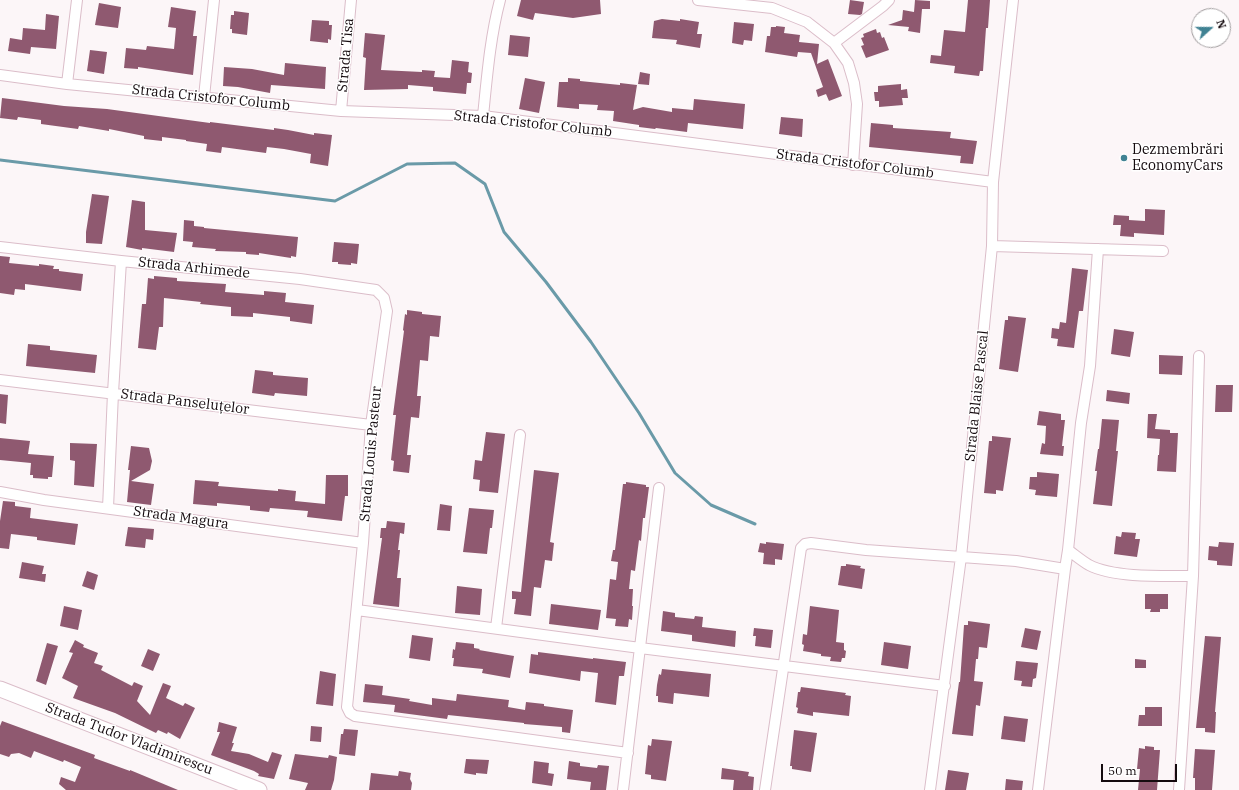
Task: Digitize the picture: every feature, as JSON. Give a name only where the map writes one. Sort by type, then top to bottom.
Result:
[{"type":"street","points":[[67,84],[77,0]]},
{"type":"street","points":[[204,97],[214,0]]},
{"type":"street","name":"Strada Tisa","points":[[341,111],[351,0]]},
{"type":"street","points":[[483,116],[489,57],[500,0]]},
{"type":"street","points":[[698,0],[772,8],[807,22],[834,43],[848,63],[854,83],[856,104],[853,164]]},
{"type":"street","points":[[834,43],[889,0]]},
{"type":"street","name":"Strada Blaise Pascal","points":[[930,790],[961,558],[992,246],[994,182],[1013,0]]},
{"type":"street","name":"Strada Cristofor Columb","points":[[0,75],[67,84],[341,111],[483,116],[994,182]]},
{"type":"street","points":[[992,246],[1163,251]]},
{"type":"street","name":"Strada Arhimede","points":[[0,247],[300,279],[376,290],[384,298]]},
{"type":"street","points":[[1038,790],[1068,550],[1081,423],[1090,366],[1098,249]]},
{"type":"street","points":[[108,508],[121,261]]},
{"type":"street","name":"Strada Louis Pasteur","points":[[384,298],[387,311],[371,425],[363,543],[347,707],[350,713],[355,716],[628,753]]},
{"type":"street","points":[[1179,790],[1193,576],[1199,356]]},
{"type":"street","name":"Strada Panseluțelor","points":[[0,380],[371,425]]},
{"type":"street","points":[[496,628],[520,435]]},
{"type":"street","points":[[623,790],[659,488]]},
{"type":"street","name":"Strada Magura","points":[[0,492],[44,500],[363,543]]},
{"type":"street","points":[[765,790],[801,548],[805,544],[811,543],[866,550],[1016,561],[1065,569]]},
{"type":"street","points":[[1068,550],[1089,565],[1114,572],[1163,576],[1193,576]]},
{"type":"street","points":[[357,610],[783,667],[945,686]]},
{"type":"street","name":"Strada Tudor Vladimirescu","points":[[0,689],[259,790]]},
{"type":"building","points":[[521,0],[600,0],[601,14],[573,18],[535,13],[533,20],[517,16]]},
{"type":"building","points":[[850,0],[864,2],[862,14],[848,14]]},
{"type":"building","points":[[915,0],[930,1],[930,9],[922,9],[920,33],[908,31],[909,27],[888,25],[902,20],[903,10],[914,12]]},
{"type":"building","points":[[968,0],[990,0],[988,28],[986,28],[983,71],[980,71],[979,76],[954,73],[955,66],[930,63],[931,55],[941,56],[944,30],[965,32]]},
{"type":"building","points":[[99,3],[121,7],[118,28],[95,25]]},
{"type":"building","points":[[171,7],[196,11],[193,36],[197,36],[193,75],[138,67],[138,69],[124,68],[126,48],[146,50],[147,46],[174,49],[176,28],[168,27]]},
{"type":"building","points":[[234,11],[249,13],[247,35],[232,33],[232,29],[230,29],[231,15],[234,15]]},
{"type":"building","points":[[46,14],[59,16],[56,49],[31,47],[30,54],[8,51],[10,38],[22,40],[23,28],[45,30]]},
{"type":"building","points":[[662,19],[680,21],[680,19],[699,22],[697,34],[702,34],[700,48],[676,44],[677,40],[652,38],[654,21]]},
{"type":"building","points":[[312,20],[329,21],[329,25],[332,25],[331,40],[328,39],[328,43],[310,41]]},
{"type":"building","points":[[734,22],[754,24],[752,41],[744,40],[743,45],[732,43]]},
{"type":"building","points":[[771,27],[785,27],[784,33],[800,35],[799,42],[819,44],[817,64],[828,59],[842,96],[829,101],[826,94],[818,97],[816,90],[823,87],[811,53],[798,52],[797,57],[765,52],[767,36],[770,36]]},
{"type":"building","points":[[876,29],[877,33],[880,32],[882,38],[884,37],[889,50],[866,58],[861,46],[864,45],[861,38],[864,37],[863,34]]},
{"type":"building","points":[[365,33],[385,35],[381,70],[422,72],[422,70],[435,71],[434,77],[450,78],[452,60],[469,62],[468,72],[472,73],[471,83],[467,83],[466,94],[433,91],[433,87],[408,85],[408,89],[364,90],[366,58],[363,57]]},
{"type":"building","points":[[510,35],[530,37],[528,57],[508,55]]},
{"type":"building","points":[[90,50],[107,52],[104,74],[87,71]]},
{"type":"building","points":[[285,63],[326,67],[325,89],[271,85],[270,93],[238,87],[223,86],[224,67],[252,69],[284,75]]},
{"type":"building","points":[[640,72],[650,74],[649,85],[638,84]]},
{"type":"building","points":[[525,78],[545,82],[539,113],[519,109]]},
{"type":"building","points":[[568,78],[580,79],[580,81],[637,85],[633,110],[643,107],[672,112],[672,108],[693,110],[694,99],[745,104],[743,129],[688,123],[687,132],[655,129],[613,121],[614,111],[597,110],[598,105],[579,104],[579,109],[557,107],[559,82],[568,82]]},
{"type":"building","points":[[901,84],[901,90],[907,89],[908,98],[902,98],[903,105],[879,107],[879,101],[875,101],[874,92],[878,92],[878,86]]},
{"type":"building","points":[[2,98],[64,106],[107,109],[210,123],[274,130],[274,128],[314,135],[314,133],[332,135],[328,166],[310,163],[311,154],[284,149],[267,147],[266,153],[222,147],[221,153],[206,151],[207,144],[186,140],[162,137],[162,141],[144,139],[144,136],[109,129],[109,131],[79,126],[78,129],[41,124],[41,120],[18,117],[17,120],[0,118]]},
{"type":"building","points":[[781,117],[803,119],[802,137],[779,134]]},
{"type":"building","points":[[871,123],[893,125],[893,128],[951,132],[950,138],[977,141],[973,164],[960,163],[961,156],[869,147]]},
{"type":"building","points":[[92,194],[109,196],[102,244],[86,243],[86,232]]},
{"type":"building","points":[[132,200],[145,202],[145,230],[177,233],[174,252],[142,248],[142,250],[126,247]]},
{"type":"building","points":[[1145,209],[1165,210],[1164,235],[1134,233],[1134,237],[1120,236],[1121,225],[1113,225],[1114,215],[1129,216],[1129,220],[1145,221]]},
{"type":"building","points":[[184,220],[194,221],[194,226],[204,228],[298,237],[296,257],[291,256],[291,258],[259,253],[259,255],[246,254],[246,252],[215,251],[216,249],[192,247],[193,242],[183,241]]},
{"type":"building","points":[[334,242],[359,244],[357,264],[338,264],[338,262],[332,262]]},
{"type":"building","points":[[0,256],[10,257],[9,263],[54,266],[53,269],[59,269],[59,271],[83,274],[81,291],[25,284],[25,290],[15,289],[14,295],[0,293]]},
{"type":"building","points":[[1072,268],[1088,270],[1083,311],[1079,311],[1074,348],[1057,346],[1058,339],[1051,338],[1052,328],[1059,329],[1060,322],[1066,323]]},
{"type":"building","points":[[154,276],[177,278],[177,281],[226,284],[225,292],[264,295],[264,291],[286,293],[285,302],[314,305],[312,324],[290,321],[290,317],[253,313],[253,317],[231,316],[231,307],[164,298],[163,327],[159,327],[156,350],[138,348],[142,304],[146,304],[148,278],[154,279]]},
{"type":"building","points":[[407,310],[422,312],[422,314],[441,316],[439,337],[430,336],[428,361],[420,360],[417,396],[421,396],[419,418],[411,417],[407,455],[411,455],[409,473],[393,471],[394,461],[391,460],[396,415],[393,415],[405,314],[407,315]]},
{"type":"building","points":[[1008,316],[1026,318],[1018,372],[999,369],[1005,320],[1008,320]]},
{"type":"building","points":[[1114,329],[1134,332],[1130,357],[1111,354]]},
{"type":"building","points":[[28,344],[50,346],[50,350],[97,355],[95,373],[26,366]]},
{"type":"building","points":[[1159,355],[1183,356],[1182,375],[1159,374]]},
{"type":"building","points":[[255,370],[273,372],[273,375],[308,378],[307,396],[275,393],[274,396],[252,393]]},
{"type":"building","points":[[1216,385],[1233,385],[1232,412],[1215,412]]},
{"type":"building","points":[[1107,390],[1130,393],[1129,404],[1106,401]]},
{"type":"building","points":[[0,394],[8,395],[6,424],[0,423]]},
{"type":"building","points":[[1039,411],[1061,414],[1061,420],[1065,420],[1062,446],[1064,446],[1063,456],[1040,454],[1042,443],[1045,444],[1046,426],[1037,425]]},
{"type":"building","points":[[1148,414],[1157,414],[1155,429],[1170,430],[1170,433],[1178,433],[1176,472],[1157,471],[1160,439],[1147,438]]},
{"type":"building","points":[[1102,419],[1119,420],[1116,451],[1118,451],[1112,506],[1093,504],[1097,471],[1095,471]]},
{"type":"building","points":[[486,432],[505,434],[498,493],[479,491],[480,480],[473,479],[475,460],[482,461]]},
{"type":"building","points":[[992,436],[1011,438],[1003,491],[996,490],[996,494],[984,493],[989,441],[992,441]]},
{"type":"building","points":[[0,438],[30,441],[28,454],[54,456],[52,477],[48,477],[48,479],[33,478],[33,475],[30,475],[31,463],[0,460]]},
{"type":"building","points":[[70,443],[97,444],[94,487],[74,485],[75,461],[70,460]]},
{"type":"building","points":[[131,446],[149,448],[152,461],[150,470],[131,481],[154,484],[151,505],[127,502],[130,470],[128,470]]},
{"type":"building","points":[[534,470],[559,473],[550,542],[554,543],[552,561],[545,560],[541,588],[534,587],[531,616],[514,614],[516,599],[512,599],[512,591],[521,592]]},
{"type":"building","points":[[1037,472],[1059,474],[1057,497],[1035,495],[1036,490],[1029,489],[1030,477],[1037,477]]},
{"type":"building","points":[[326,475],[348,475],[348,496],[345,496],[342,521],[307,517],[308,511],[270,508],[269,512],[250,510],[250,506],[217,503],[217,506],[193,504],[195,480],[219,482],[218,486],[296,491],[295,501],[325,504]]},
{"type":"building","points":[[626,482],[646,485],[646,487],[649,487],[635,571],[631,570],[629,589],[633,589],[633,606],[632,620],[629,619],[628,627],[615,626],[616,619],[606,618],[610,579],[616,580],[618,562],[611,561],[613,550],[615,550],[623,484],[626,484]]},
{"type":"building","points":[[3,501],[15,502],[15,506],[31,508],[30,518],[78,524],[75,545],[37,540],[37,537],[11,534],[9,549],[0,548],[0,521]]},
{"type":"building","points":[[440,504],[452,506],[450,531],[437,530]]},
{"type":"building","points":[[469,508],[494,510],[487,554],[463,552]]},
{"type":"building","points":[[387,521],[405,523],[404,534],[400,533],[398,550],[400,550],[397,578],[401,578],[399,607],[373,604],[382,538],[380,538],[381,528],[386,528]]},
{"type":"building","points":[[128,527],[154,529],[153,540],[146,539],[145,548],[125,546]]},
{"type":"building","points":[[1122,532],[1136,533],[1135,539],[1140,539],[1137,557],[1114,554],[1116,536],[1121,537]]},
{"type":"building","points":[[766,542],[784,544],[782,560],[775,559],[775,565],[763,564],[764,553],[758,552],[760,543],[766,544]]},
{"type":"building","points":[[1219,542],[1234,543],[1232,566],[1217,565],[1217,561],[1208,560],[1209,546],[1218,547]]},
{"type":"building","points":[[22,562],[44,566],[42,574],[46,574],[45,582],[19,578]]},
{"type":"building","points":[[846,564],[861,566],[860,568],[865,569],[862,589],[838,585],[841,566],[846,566]]},
{"type":"building","points":[[87,571],[98,575],[94,590],[82,586]]},
{"type":"building","points":[[457,586],[482,589],[480,615],[455,613]]},
{"type":"building","points":[[1145,594],[1168,594],[1168,609],[1160,609],[1160,612],[1150,612],[1151,609],[1145,609]]},
{"type":"building","points":[[551,604],[601,610],[598,630],[549,624]]},
{"type":"building","points":[[64,606],[82,610],[78,630],[60,626]]},
{"type":"building","points":[[810,606],[839,610],[836,642],[844,643],[844,650],[846,651],[845,658],[842,658],[841,662],[830,661],[831,657],[821,656],[821,654],[803,651],[803,634],[807,635]]},
{"type":"building","points":[[663,611],[675,613],[675,617],[694,619],[695,616],[703,617],[702,627],[736,631],[735,647],[692,641],[692,635],[661,631]]},
{"type":"building","points":[[968,621],[990,624],[987,648],[979,647],[978,659],[976,659],[974,681],[983,682],[980,706],[976,705],[973,736],[952,734],[960,682],[964,625],[968,625]]},
{"type":"building","points":[[754,628],[773,630],[771,648],[755,646],[756,636],[753,636]]},
{"type":"building","points":[[1025,628],[1041,631],[1037,650],[1021,647]]},
{"type":"building","points":[[412,635],[433,638],[430,661],[409,658]]},
{"type":"building","points":[[1205,636],[1221,637],[1215,712],[1215,733],[1205,732],[1205,728],[1196,728]]},
{"type":"building","points":[[75,640],[84,645],[83,647],[98,653],[94,663],[103,666],[101,670],[132,686],[134,682],[143,686],[137,701],[150,715],[163,683],[171,686],[166,698],[183,706],[185,703],[195,708],[180,739],[168,732],[167,734],[158,730],[156,733],[115,713],[73,698],[78,686],[62,678],[73,653],[69,652]]},
{"type":"building","points":[[456,642],[474,644],[474,648],[480,649],[479,650],[514,656],[510,678],[482,673],[483,669],[453,666],[453,649],[455,650]]},
{"type":"building","points":[[884,642],[911,646],[908,669],[881,665]]},
{"type":"building","points":[[47,643],[58,646],[46,685],[36,681]]},
{"type":"building","points":[[148,649],[160,654],[153,671],[141,666]]},
{"type":"building","points":[[538,652],[626,662],[624,676],[619,676],[616,705],[595,702],[598,673],[581,671],[580,681],[529,673],[531,654],[538,655]]},
{"type":"building","points":[[1135,659],[1146,660],[1146,668],[1135,668]]},
{"type":"building","points":[[1016,661],[1038,663],[1036,678],[1033,679],[1032,687],[1021,686],[1022,681],[1014,680]]},
{"type":"building","points":[[662,669],[711,674],[709,697],[674,693],[673,704],[658,702],[658,696],[656,696],[657,685],[659,674],[661,675]]},
{"type":"building","points":[[320,671],[336,674],[333,706],[316,704]]},
{"type":"building","points":[[365,684],[383,686],[382,695],[410,699],[409,701],[432,705],[432,698],[456,701],[457,694],[509,700],[508,707],[525,710],[526,702],[573,710],[570,733],[562,732],[562,727],[448,715],[447,719],[394,712],[395,705],[363,702]]},
{"type":"building","points":[[801,687],[846,693],[845,695],[851,696],[849,716],[813,712],[813,716],[797,713],[798,708],[796,707],[798,692],[800,692]]},
{"type":"building","points":[[1145,707],[1162,707],[1162,726],[1138,726],[1139,715],[1145,715]]},
{"type":"building","points":[[1004,716],[1028,719],[1025,742],[1001,739]]},
{"type":"building","points":[[2,721],[95,755],[94,758],[130,770],[178,790],[66,790],[59,784],[61,777],[75,782],[81,767],[34,751],[31,758],[19,753],[11,754],[9,757],[0,754],[0,726]]},
{"type":"building","points":[[219,722],[237,727],[231,751],[249,754],[268,762],[272,752],[282,755],[274,779],[258,776],[259,774],[254,771],[211,755],[220,732],[217,732]]},
{"type":"building","points":[[311,726],[322,727],[321,742],[310,741]]},
{"type":"building","points":[[344,729],[358,730],[355,756],[339,754],[341,734],[343,734]]},
{"type":"building","points":[[794,730],[817,733],[811,772],[792,769],[792,766],[790,766]]},
{"type":"building","points":[[652,739],[672,741],[666,781],[651,779],[651,775],[645,774],[648,745],[651,746]]},
{"type":"building","points":[[1145,746],[1154,747],[1154,750],[1160,750],[1157,790],[1138,790],[1140,769],[1137,769],[1139,748],[1145,749]]},
{"type":"building","points":[[1195,749],[1215,750],[1212,790],[1195,790],[1195,778],[1193,778]]},
{"type":"building","points":[[295,754],[328,758],[329,755],[337,757],[331,790],[305,790],[308,783],[289,779]]},
{"type":"building","points":[[466,759],[489,760],[487,774],[476,773],[476,775],[464,773]]},
{"type":"building","points":[[534,761],[549,763],[548,773],[554,774],[552,786],[532,783]]},
{"type":"building","points":[[569,761],[580,763],[580,766],[597,768],[598,765],[609,766],[606,790],[590,790],[591,782],[567,779]]},
{"type":"building","points":[[722,768],[749,772],[748,776],[754,777],[753,790],[733,790],[734,780],[721,779]]},
{"type":"building","points":[[948,770],[969,773],[966,790],[945,790]]},
{"type":"building","points":[[399,771],[411,773],[411,790],[369,790],[371,773],[398,776]]},
{"type":"building","points":[[1006,779],[1023,781],[1022,790],[1005,790]]},
{"type":"waterway","points":[[0,160],[335,201],[407,164],[455,163],[485,184],[504,232],[546,282],[591,342],[639,413],[675,473],[711,505],[755,524]]},
{"type":"place","name":"Dezmembrări EconomyCars","points":[[1124,158]]}]
